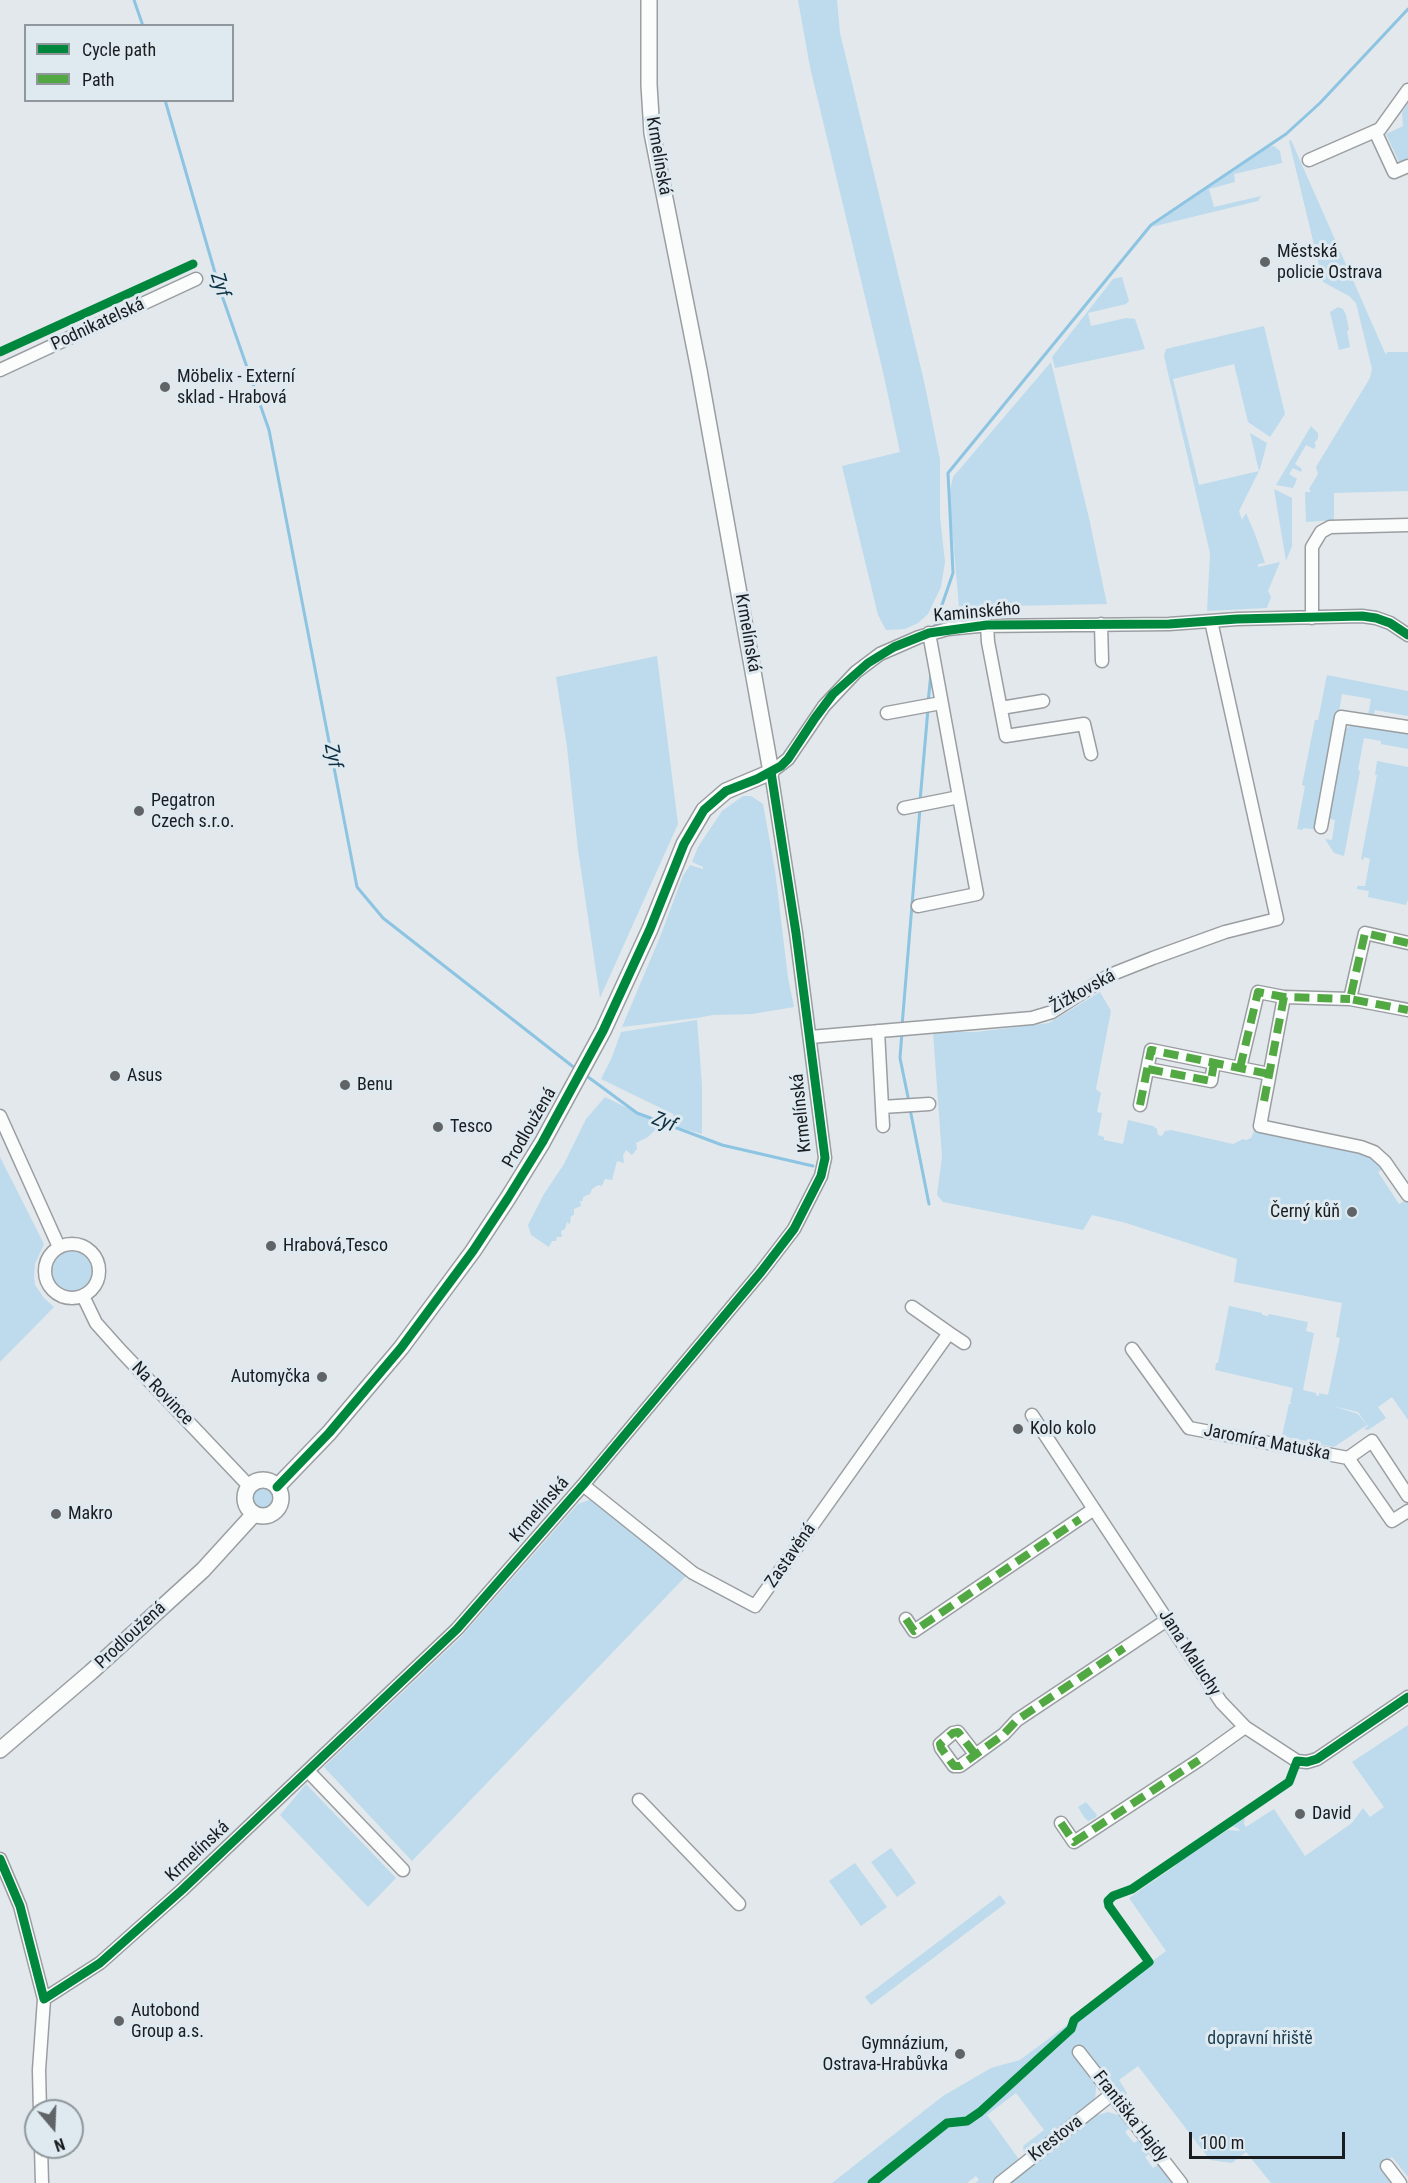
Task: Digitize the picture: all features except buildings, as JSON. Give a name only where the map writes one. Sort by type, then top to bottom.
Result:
[{"type":"main road","name":"Krmelínská","points":[[649,0],[649,93],[652,133],[697,358],[771,772]]},
{"type":"main road","name":"Prodloužená","points":[[277,1487],[355,1404],[441,1295],[508,1198],[574,1087],[620,997],[692,827],[710,803],[726,791],[771,772]]},
{"type":"main road","points":[[265,1480],[277,1487],[281,1497],[276,1510],[267,1516],[254,1514],[246,1506],[244,1500],[249,1486],[255,1482],[265,1480]]},
{"type":"main road","name":"Prodloužená","points":[[0,1750],[186,1586],[254,1514]]},
{"type":"street","points":[[1309,160],[1375,131],[1383,125],[1408,90]]},
{"type":"street","points":[[1375,131],[1394,172],[1408,166]]},
{"type":"street","name":"Podnikatelská","points":[[0,370],[196,279]]},
{"type":"street","points":[[1312,618],[1312,547],[1321,532],[1330,527],[1408,525]]},
{"type":"street","name":"Kaminského","points":[[771,772],[788,759],[824,706],[856,672],[894,647],[929,633],[987,625],[1184,623],[1362,616],[1390,623],[1408,635]]},
{"type":"street","name":"Žižkovská","points":[[810,1037],[1032,1018],[1052,1012],[1110,975],[1225,932],[1277,919],[1211,621]]},
{"type":"street","points":[[1101,624],[1102,661]]},
{"type":"street","name":"Kaminského","points":[[987,625],[988,642],[1006,736],[1084,724]]},
{"type":"street","name":"Kaminského","points":[[918,906],[977,894],[929,633]]},
{"type":"street","points":[[1001,708],[1043,701]]},
{"type":"street","points":[[886,713],[941,702]]},
{"type":"street","points":[[1084,711],[1084,724],[1091,754]]},
{"type":"street","points":[[1321,826],[1341,717],[1408,727]]},
{"type":"street","name":"Krmelínská","points":[[44,1999],[100,1963],[190,1883],[458,1629],[583,1485],[761,1272],[794,1229],[821,1176],[825,1158],[810,1037],[771,772]]},
{"type":"street","points":[[904,808],[959,797]]},
{"type":"street","points":[[1350,999],[1365,933],[1408,943]]},
{"type":"street","points":[[1240,1068],[1258,992],[1284,997],[1350,999],[1408,1010]]},
{"type":"street","points":[[1284,997],[1260,1126],[1361,1147],[1374,1152],[1385,1162],[1408,1195]]},
{"type":"street","points":[[878,1031],[883,1126]]},
{"type":"street","points":[[1140,1105],[1151,1050],[1269,1074]]},
{"type":"street","points":[[1148,1069],[1211,1081],[1214,1063]]},
{"type":"street","points":[[882,1107],[928,1104]]},
{"type":"street","points":[[0,1116],[59,1247]]},
{"type":"street","points":[[66,1244],[81,1245],[93,1253],[97,1259],[99,1274],[96,1283],[83,1296],[65,1297],[56,1293],[45,1278],[44,1269],[52,1252],[66,1244]]},
{"type":"street","name":"Na Rovince","points":[[83,1296],[96,1323],[108,1337],[249,1486]]},
{"type":"street","points":[[912,1307],[964,1343]]},
{"type":"street","name":"Zastavěná","points":[[583,1485],[693,1573],[754,1606],[949,1333]]},
{"type":"street","name":"Jaromíra Matuška","points":[[1132,1349],[1189,1428],[1348,1458],[1372,1441],[1408,1496]]},
{"type":"street","name":"Jana Maluchy","points":[[1032,1415],[1221,1702],[1245,1726],[1297,1761],[1307,1762],[1317,1759],[1408,1697]]},
{"type":"street","points":[[1348,1458],[1392,1521],[1408,1511]]},
{"type":"street","points":[[906,1619],[914,1631],[1094,1509]]},
{"type":"street","points":[[975,1754],[1004,1734],[1017,1720],[1167,1620]]},
{"type":"street","points":[[1061,1823],[1074,1842],[1199,1760],[1245,1726]]},
{"type":"street","points":[[308,1771],[403,1870]]},
{"type":"street","points":[[639,1800],[739,1904]]},
{"type":"street","points":[[0,1859],[20,1906],[44,1999],[39,2070],[40,2099]]},
{"type":"street","name":"Františka Hajdy","points":[[1079,2052],[1181,2183]]},
{"type":"street","name":"Krestova","points":[[1000,2183],[1112,2094]]},
{"type":"street","points":[[41,2159],[42,2183]]},
{"type":"street","points":[[1387,2166],[1400,2183]]},
{"type":"green space","points":[[798,0],[837,0],[840,33],[924,381],[940,460],[940,517],[945,562],[941,587],[928,614],[918,623],[905,629],[886,630],[878,615],[842,466],[900,452],[810,67]]},
{"type":"green space","points":[[1408,103],[1408,160],[1400,164],[1386,134],[1403,126],[1402,112]]},
{"type":"green space","points":[[1291,140],[1386,355],[1387,352],[1408,352],[1408,491],[1334,493],[1334,520],[1306,522],[1305,492],[1311,492],[1309,489],[1318,474],[1316,467],[1370,378],[1372,369],[1356,303],[1349,296],[1323,282],[1289,141]]},
{"type":"green space","points":[[1274,146],[1280,151],[1282,163],[1234,174],[1235,182],[1209,189],[1214,207],[1261,196],[1258,201],[1151,227],[1269,147]]},
{"type":"green space","points":[[1122,277],[1129,301],[1126,304],[1088,313],[1091,326],[1126,318],[1135,319],[1145,349],[1055,368],[1052,357],[1113,279]]},
{"type":"green space","points":[[1338,307],[1343,309],[1346,315],[1350,347],[1339,350],[1330,312]]},
{"type":"green space","points":[[1264,326],[1285,414],[1270,437],[1248,422],[1234,364],[1173,379],[1199,485],[1259,471],[1239,511],[1242,520],[1246,513],[1265,563],[1258,564],[1258,567],[1280,562],[1268,591],[1271,597],[1267,608],[1207,611],[1210,553],[1164,356],[1166,349]]},
{"type":"green space","points":[[1051,362],[1089,518],[1107,604],[959,607],[949,495],[953,477]]},
{"type":"green space","points":[[1311,426],[1318,433],[1314,444],[1316,445],[1314,449],[1306,445],[1295,464],[1302,469],[1301,472],[1293,468],[1289,474],[1297,479],[1293,488],[1276,485]]},
{"type":"green space","points":[[1250,433],[1267,443],[1259,471]]},
{"type":"green space","points":[[1274,489],[1292,498],[1292,546],[1286,561]]},
{"type":"green space","points":[[657,656],[678,824],[600,998],[556,677]]},
{"type":"green space","points":[[1327,675],[1408,691],[1408,716],[1375,710],[1373,717],[1368,716],[1371,699],[1342,694],[1319,830],[1297,829],[1305,786],[1302,785]]},
{"type":"green space","points":[[1354,724],[1408,734],[1408,749],[1364,738],[1344,856],[1334,853],[1325,839],[1332,840],[1335,820],[1326,818],[1344,732]]},
{"type":"green space","points":[[1377,761],[1408,767],[1408,899],[1406,905],[1368,897],[1369,891],[1357,889],[1357,886],[1365,886],[1370,859],[1364,857],[1363,860],[1361,859],[1377,775],[1375,775]]},
{"type":"green space","points":[[743,796],[751,796],[763,804],[775,870],[788,978],[794,1007],[752,1014],[713,1015],[622,1027],[683,876],[690,865],[703,869],[692,862],[698,847],[722,811]]},
{"type":"green space","points":[[1100,992],[1111,1011],[1096,1089],[1101,1093],[1097,1112],[1102,1113],[1098,1135],[1104,1137],[1104,1140],[1123,1144],[1128,1120],[1153,1126],[1157,1129],[1158,1135],[1162,1136],[1165,1131],[1171,1130],[1233,1144],[1251,1138],[1254,1131],[1356,1150],[1372,1156],[1384,1168],[1378,1172],[1399,1204],[1406,1200],[1408,1203],[1408,1420],[1392,1397],[1378,1407],[1386,1418],[1368,1430],[1364,1429],[1368,1426],[1358,1412],[1333,1406],[1358,1414],[1367,1425],[1334,1447],[1282,1436],[1289,1404],[1292,1404],[1290,1402],[1293,1388],[1215,1370],[1229,1306],[1262,1313],[1262,1315],[1268,1316],[1269,1314],[1308,1322],[1306,1331],[1314,1333],[1303,1390],[1319,1396],[1319,1393],[1328,1395],[1340,1338],[1336,1337],[1342,1303],[1234,1282],[1237,1259],[1126,1223],[1092,1215],[1083,1230],[943,1202],[937,1195],[942,1157],[933,1032],[976,1032],[1049,1023]]},
{"type":"green space","points":[[697,1020],[702,1085],[702,1134],[674,1126],[673,1114],[601,1079],[621,1032]]},
{"type":"green space","points":[[605,1097],[658,1123],[656,1129],[648,1137],[636,1143],[637,1149],[632,1155],[626,1150],[623,1155],[624,1163],[617,1161],[612,1180],[605,1179],[602,1186],[598,1185],[592,1189],[590,1194],[583,1197],[583,1201],[580,1201],[581,1206],[574,1209],[570,1224],[567,1222],[565,1229],[561,1231],[562,1237],[557,1237],[549,1247],[531,1235],[528,1225],[544,1194],[564,1164],[586,1119]]},
{"type":"green space","points":[[0,1157],[44,1244],[35,1264],[35,1285],[54,1307],[0,1362]]},
{"type":"green space","points":[[71,1251],[86,1257],[92,1272],[86,1287],[71,1293],[56,1287],[50,1272],[56,1257]]},
{"type":"green space","points":[[259,1488],[267,1488],[273,1494],[273,1502],[267,1508],[259,1508],[253,1502],[253,1494]]},
{"type":"green space","points":[[592,1499],[687,1575],[412,1861],[324,1767],[460,1638],[578,1504]]},
{"type":"green space","name":"dopravní hřiště","points":[[1408,1725],[1408,2177],[1392,2157],[1381,2165],[1394,2183],[1271,2183],[1246,2152],[1232,2163],[1210,2160],[1138,2066],[1119,2080],[1127,2093],[1126,2096],[1119,2097],[1081,2048],[1073,2053],[1092,2078],[1096,2087],[1095,2100],[1091,2106],[1032,2152],[1024,2152],[1023,2146],[1044,2130],[1016,2093],[987,2115],[1018,2158],[1017,2164],[992,2183],[975,2183],[979,2180],[976,2176],[967,2183],[832,2183],[943,2096],[991,2068],[1020,2060],[1166,1951],[1129,1898],[1179,1861],[1228,1830],[1240,1831],[1231,1826],[1245,1816],[1246,1827],[1274,1809],[1305,1856],[1352,1823],[1363,1808],[1370,1817],[1384,1807],[1352,1762]]},
{"type":"green space","points":[[306,1784],[396,1878],[368,1907],[280,1815]]},
{"type":"green space","points":[[1086,1802],[1097,1815],[1088,1821],[1078,1807]]},
{"type":"green space","points":[[891,1848],[916,1883],[897,1897],[871,1862]]},
{"type":"green space","points":[[855,1863],[887,1907],[861,1926],[829,1881]]},
{"type":"green space","points":[[1000,1895],[1006,1903],[871,2005],[865,1997]]},
{"type":"green space","points":[[1108,2112],[1126,2121],[1131,2127],[1125,2132],[1134,2143],[1140,2139],[1150,2153],[1145,2157],[1153,2168],[1159,2164],[1174,2183],[1007,2183],[1094,2116]]},
{"type":"waterway","name":"Zyf","points":[[134,0],[142,24]]},
{"type":"waterway","points":[[934,628],[953,573],[948,473],[1151,225],[1286,134],[1320,103],[1408,9]]},
{"type":"waterway","name":"Zyf","points":[[166,102],[220,290],[269,430],[357,887],[383,918],[576,1069]]},
{"type":"waterway","points":[[928,703],[931,673]]},
{"type":"waterway","points":[[920,801],[928,709]]},
{"type":"waterway","points":[[902,1026],[920,808]]},
{"type":"waterway","points":[[902,1032],[900,1058],[909,1102]]},
{"type":"waterway","name":"Zyf","points":[[584,1074],[637,1113],[722,1145],[813,1166]]},
{"type":"waterway","points":[[910,1109],[929,1204]]},
{"type":"marked path","points":[[1408,943],[1365,933],[1350,999],[1408,1010]]},
{"type":"marked path","points":[[1240,1068],[1258,992],[1284,997],[1350,999]]},
{"type":"marked path","points":[[1264,1101],[1284,997]]},
{"type":"marked path","points":[[1140,1105],[1151,1050],[1269,1074]]},
{"type":"marked path","points":[[1148,1069],[1211,1081],[1214,1063]]},
{"type":"marked path","points":[[906,1619],[914,1631],[1080,1519]]},
{"type":"marked path","points":[[975,1754],[958,1732],[953,1733],[940,1744],[954,1766],[960,1766],[1004,1734],[1017,1720],[1124,1648]]},
{"type":"marked path","points":[[1061,1823],[1074,1842],[1199,1760]]},
{"type":"cycle path","points":[[0,352],[193,264]]},
{"type":"cycle path","points":[[277,1487],[329,1433],[401,1348],[473,1251],[508,1198],[542,1143],[603,1031],[650,929],[684,844],[704,810],[726,791],[757,779],[781,766],[833,694],[868,663],[894,647],[929,633],[987,625],[1169,624],[1237,619],[1362,616],[1390,623],[1408,635]]},
{"type":"cycle path","points":[[0,1859],[20,1906],[44,1999],[100,1963],[182,1890],[457,1629],[583,1485],[761,1272],[794,1229],[821,1176],[825,1158],[796,933],[771,772]]},
{"type":"cycle path","points":[[872,2183],[947,2123],[967,2121],[980,2112],[1071,2029],[1074,2020],[1149,1962],[1109,1906],[1108,1901],[1113,1896],[1132,1889],[1289,1782],[1297,1761],[1307,1762],[1317,1759],[1408,1697]]},
{"type":"place","name":"Městská policie Ostrava","points":[[1265,262]]},
{"type":"place","name":"Möbelix - Externí sklad - Hrabová","points":[[165,387]]},
{"type":"place","name":"Pegatron Czech s.r.o.","points":[[139,811]]},
{"type":"place","name":"Asus","points":[[115,1076]]},
{"type":"place","name":"Benu","points":[[345,1085]]},
{"type":"place","name":"Tesco","points":[[438,1127]]},
{"type":"place","name":"Černý kůň","points":[[1352,1212]]},
{"type":"place","name":"Hrabová,Tesco","points":[[271,1246]]},
{"type":"place","name":"Automyčka","points":[[322,1377]]},
{"type":"place","name":"Kolo kolo","points":[[1018,1429]]},
{"type":"place","name":"Makro","points":[[56,1514]]},
{"type":"place","name":"David","points":[[1300,1814]]},
{"type":"place","name":"Autobond Group a.s.","points":[[119,2021]]},
{"type":"place","name":"Gymnázium, Ostrava-Hrabůvka","points":[[960,2054]]}]
